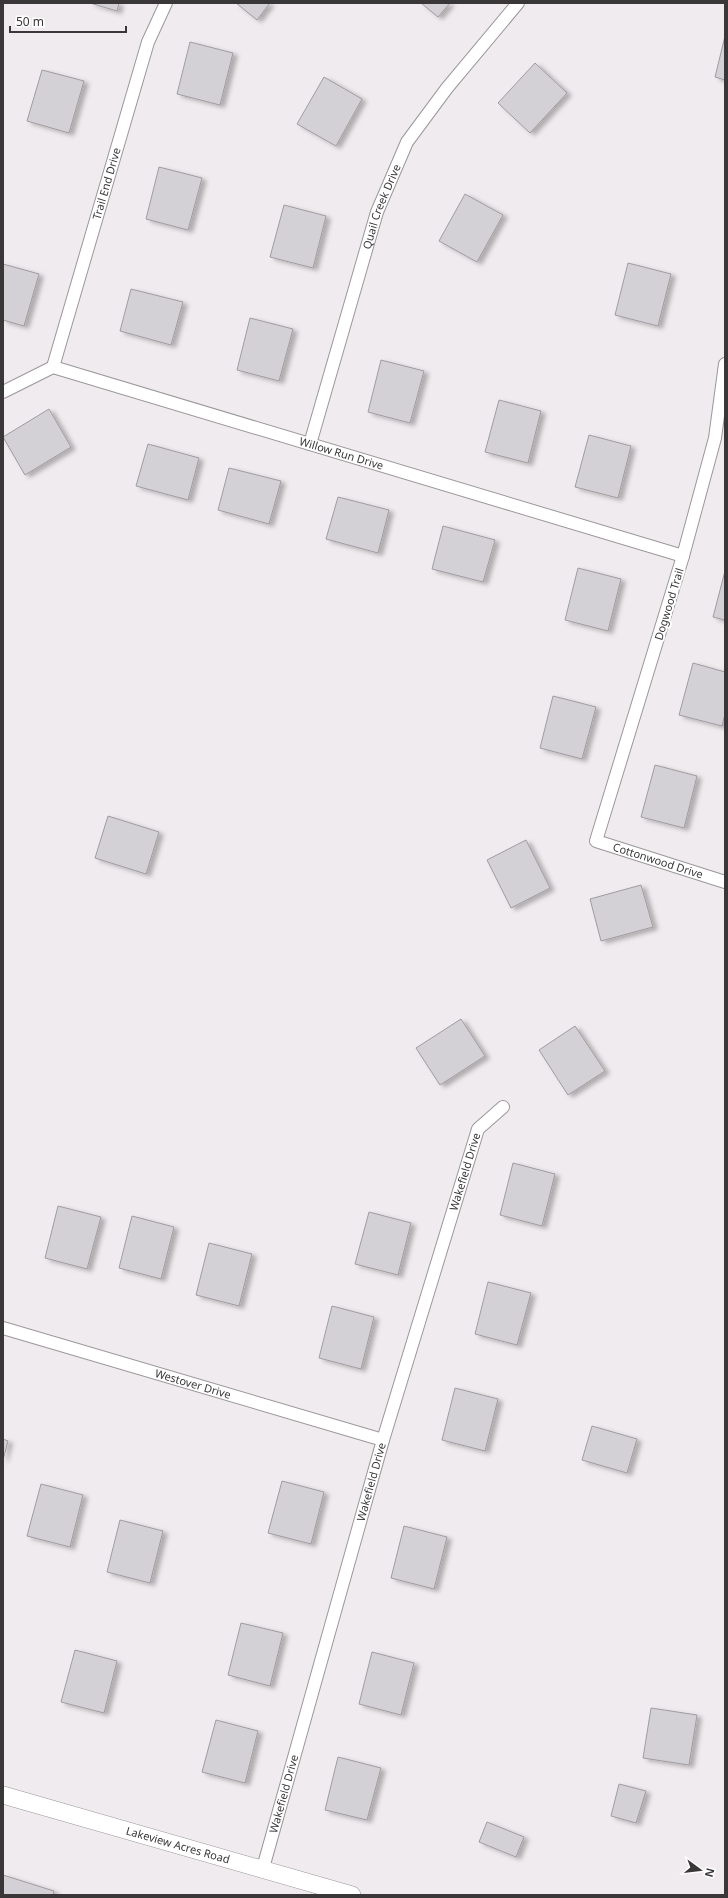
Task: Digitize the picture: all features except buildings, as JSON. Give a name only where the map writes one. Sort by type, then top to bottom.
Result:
[{"type":"street","name":"Trail End Drive","points":[[53,367],[148,42],[166,3]]},
{"type":"street","name":"Quail Creek Drive","points":[[310,444],[377,212],[407,142],[447,88],[518,3]]},
{"type":"street","name":"Dogwood Trail","points":[[596,841],[684,556],[715,438],[725,364]]},
{"type":"street","points":[[3,392],[53,367]]},
{"type":"street","name":"Willow Run Drive","points":[[53,367],[684,556]]},
{"type":"street","name":"Cottonwood Drive","points":[[596,841],[723,881]]},
{"type":"street","name":"Wakefield Drive","points":[[263,1868],[383,1440],[478,1129],[503,1107]]},
{"type":"street","name":"Westover Drive","points":[[3,1328],[383,1440]]},
{"type":"street","name":"Lakeview Acres Road","points":[[3,1795],[263,1868],[352,1895]]}]
